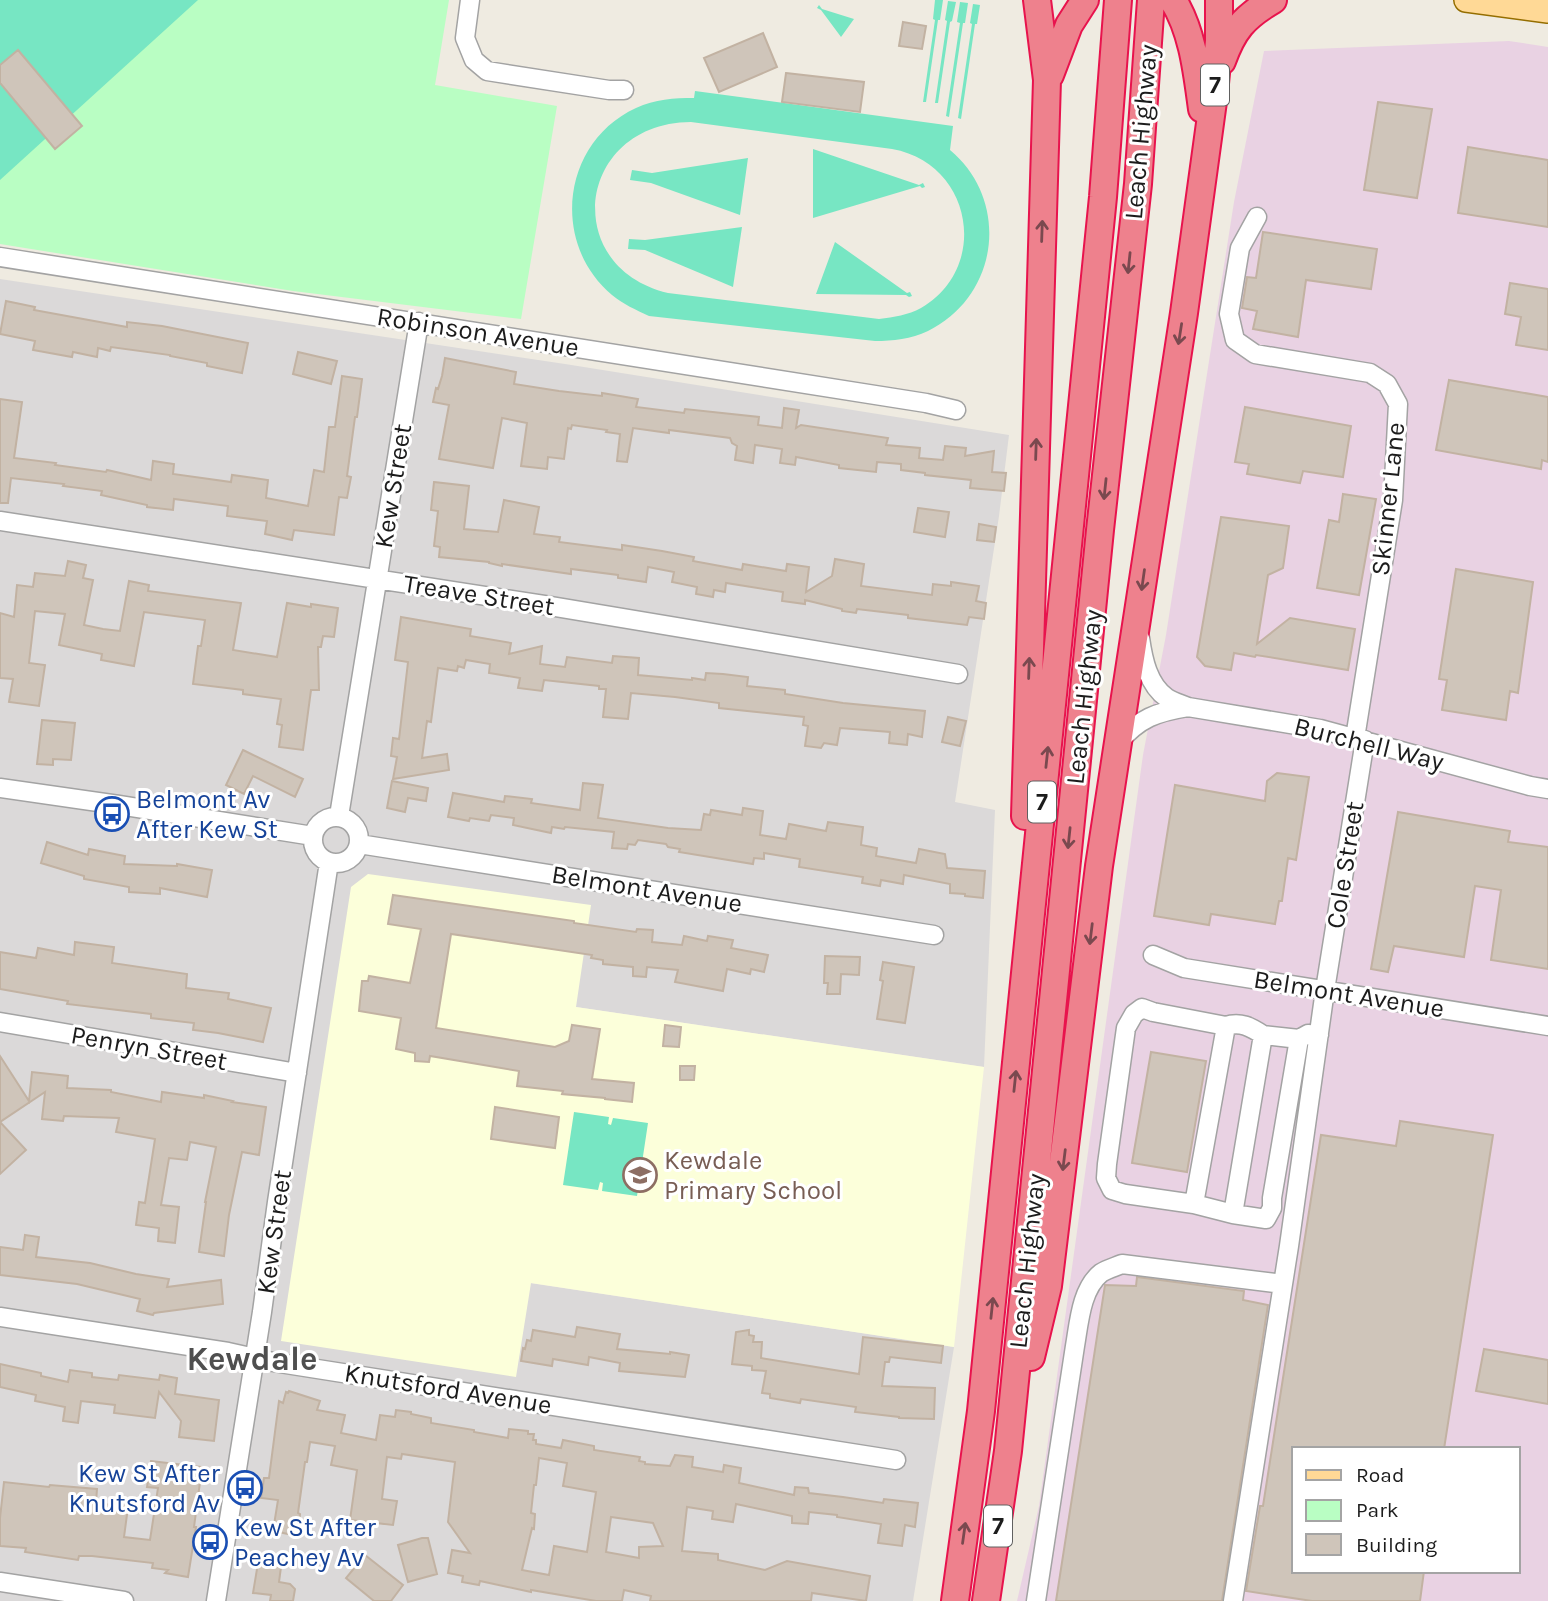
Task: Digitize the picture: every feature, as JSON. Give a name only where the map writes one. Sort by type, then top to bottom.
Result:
[{"type":"highway","points":[[1019,1030],[1047,80],[1037,0]]},
{"type":"highway","points":[[1047,80],[1069,25],[1085,0]]},
{"type":"highway","name":"Leach Highway","points":[[955,1601],[981,1411],[1103,197],[1118,0]]},
{"type":"highway","name":"Leach Highway","points":[[986,1601],[1009,1451],[1093,597],[1138,184],[1151,0]]},
{"type":"highway","name":"7","points":[[1173,0],[1180,10],[1195,58],[1202,113],[1203,169]]},
{"type":"highway","name":"7","points":[[1214,94],[1219,41],[1219,0]]},
{"type":"highway","name":"7","points":[[1009,1451],[1048,1286],[1097,880],[1184,313],[1214,94],[1219,68],[1239,25],[1273,0]]},
{"type":"main road","points":[[1466,0],[1548,10]]},
{"type":"street","points":[[470,0],[465,38],[474,60],[487,71],[608,90],[624,90]]},
{"type":"street","name":"Skinner Lane","points":[[1257,217],[1240,248],[1229,314],[1235,340],[1255,354],[1370,373],[1387,384],[1398,404],[1393,500],[1360,739]]},
{"type":"street","name":"Robinson Avenue","points":[[0,257],[912,400],[956,410]]},
{"type":"street","name":"Kew Street","points":[[339,816],[419,322]]},
{"type":"street","name":"Treave Street","points":[[0,522],[544,605],[958,674]]},
{"type":"street","name":"Burchell Way","points":[[1137,621],[1143,661],[1154,683],[1168,698],[1188,708],[1320,729],[1548,789]]},
{"type":"street","name":"Burchell Way","points":[[1118,743],[1144,719],[1157,713],[1188,708]]},
{"type":"street","name":"Cole Street","points":[[1233,1601],[1283,1283],[1360,739]]},
{"type":"street","points":[[0,788],[313,836]]},
{"type":"street","points":[[339,816],[346,818],[357,829],[359,844],[352,857],[337,863],[329,862],[318,855],[313,836],[319,823],[339,816]]},
{"type":"street","name":"Belmont Avenue","points":[[359,844],[934,935]]},
{"type":"street","name":"Kew Street","points":[[216,1601],[329,862]]},
{"type":"street","name":"Belmont Avenue","points":[[1153,955],[1184,968],[1548,1026]]},
{"type":"street","points":[[1299,1040],[1272,1209],[1266,1219],[1112,1190],[1106,1178],[1126,1028],[1134,1014],[1142,1009],[1226,1026],[1235,1023],[1251,1027],[1263,1035],[1299,1040],[1308,1034],[1319,1035]]},
{"type":"street","name":"Penryn Street","points":[[0,1022],[297,1073]]},
{"type":"street","points":[[1194,1204],[1226,1026]]},
{"type":"street","points":[[1233,1214],[1263,1035]]},
{"type":"street","points":[[1036,1601],[1081,1310],[1089,1288],[1101,1273],[1122,1264],[1283,1283]]},
{"type":"street","name":"Knutsford Avenue","points":[[0,1317],[896,1460]]},
{"type":"street","points":[[0,1582],[124,1601]]},
{"type":"shaded area","points":[[1509,41],[1548,47],[1548,1601],[1017,1601],[1039,1506],[1143,755],[1166,635],[1234,202],[1264,51]]},
{"type":"shaded area","points":[[0,279],[565,364],[1009,435],[955,802],[995,810],[984,1067],[576,1007],[530,1283],[954,1347],[913,1601],[0,1601]]},
{"type":"shaded area","name":"Kewdale Primary School","points":[[368,874],[591,905],[576,1007],[984,1067],[954,1347],[531,1283],[516,1377],[281,1341],[351,887]]},
{"type":"green space","points":[[0,0],[449,0],[435,85],[557,106],[521,319],[293,291],[0,244]]},
{"type":"green space","points":[[0,0],[198,0],[0,180]]},
{"type":"green space","points":[[935,0],[943,0],[926,102],[923,102],[935,20]]},
{"type":"green space","points":[[948,1],[956,2],[950,22],[938,103],[935,103],[947,21]]},
{"type":"green space","points":[[960,2],[968,3],[949,117],[946,116],[960,23],[957,22]]},
{"type":"green space","points":[[973,4],[980,5],[961,119],[958,118]]},
{"type":"green space","points":[[819,5],[822,9],[854,19],[841,37],[817,8]]},
{"type":"green space","points":[[695,91],[953,126],[950,150],[969,171],[982,195],[989,220],[988,246],[982,272],[970,295],[952,315],[928,331],[888,341],[649,316],[616,298],[592,273],[579,249],[573,222],[573,195],[580,168],[592,144],[611,124],[636,108],[665,100],[694,98]],"holes":[[[691,122],[892,149],[919,158],[940,174],[955,195],[963,218],[964,243],[957,268],[943,290],[921,308],[906,314],[879,319],[668,293],[633,278],[610,255],[597,228],[596,198],[605,170],[624,145],[653,129]]]},
{"type":"green space","points":[[813,149],[919,185],[923,183],[925,187],[920,186],[813,218]]},
{"type":"green space","points":[[748,158],[740,215],[651,183],[630,180],[632,170],[652,173]]},
{"type":"green space","points":[[742,227],[733,287],[645,250],[628,249],[629,239],[645,240]]},
{"type":"green space","points":[[835,242],[907,293],[910,292],[912,296],[816,294]]},
{"type":"green space","points":[[574,1112],[609,1117],[608,1124],[611,1125],[613,1118],[648,1123],[637,1196],[602,1191],[603,1183],[600,1182],[598,1190],[563,1185]]},
{"type":"building","points":[[903,22],[926,26],[922,49],[899,46]]},
{"type":"building","points":[[763,33],[777,67],[719,92],[704,58]]},
{"type":"building","points":[[18,50],[82,126],[55,149],[0,83],[0,65]]},
{"type":"building","points":[[786,73],[864,82],[860,112],[782,102]]},
{"type":"building","points":[[1378,102],[1432,109],[1417,198],[1364,190]]},
{"type":"building","points":[[1468,147],[1548,160],[1548,227],[1458,213]]},
{"type":"building","points":[[1263,232],[1377,249],[1371,289],[1306,280],[1298,337],[1253,329],[1257,311],[1242,308],[1247,277],[1256,278]]},
{"type":"building","points":[[1510,283],[1548,289],[1548,350],[1516,345],[1521,317],[1505,314]]},
{"type":"building","points":[[6,301],[35,307],[34,310],[127,327],[127,322],[162,326],[248,343],[242,373],[170,355],[111,347],[110,351],[98,348],[97,357],[73,352],[72,357],[33,350],[35,341],[0,334]]},
{"type":"building","points":[[298,352],[337,361],[331,384],[293,374]]},
{"type":"building","points":[[445,358],[516,372],[514,384],[638,399],[636,407],[759,417],[758,425],[782,428],[784,408],[799,410],[796,428],[801,425],[888,438],[886,445],[920,448],[919,458],[943,460],[945,446],[966,448],[965,456],[994,451],[992,472],[1006,473],[1004,491],[970,488],[971,480],[901,470],[901,464],[877,462],[876,472],[839,468],[839,465],[796,457],[795,465],[780,463],[782,449],[755,445],[753,463],[735,460],[737,446],[730,438],[633,428],[627,462],[617,461],[620,434],[572,425],[571,429],[568,428],[564,459],[548,457],[547,469],[521,466],[527,423],[502,418],[493,468],[439,459],[449,405],[433,402]]},
{"type":"building","points":[[342,376],[362,379],[347,476],[351,477],[347,498],[339,497],[334,535],[294,530],[292,540],[265,534],[267,521],[227,516],[228,506],[174,499],[173,510],[147,507],[101,495],[102,491],[11,478],[8,503],[0,503],[0,399],[22,402],[14,458],[106,472],[107,470],[151,480],[153,461],[174,464],[173,474],[231,482],[232,475],[268,480],[266,498],[308,506],[314,470],[324,472],[329,427],[335,427]]},
{"type":"building","points":[[1449,380],[1548,397],[1548,462],[1542,460],[1541,469],[1436,450]]},
{"type":"building","points":[[1245,407],[1351,426],[1343,477],[1303,471],[1300,483],[1247,474],[1249,464],[1235,462]]},
{"type":"building","points":[[434,482],[469,486],[464,529],[498,532],[504,500],[539,507],[534,534],[560,537],[559,542],[622,550],[622,545],[662,551],[694,557],[693,561],[742,570],[743,564],[786,571],[787,564],[809,567],[806,592],[832,576],[835,559],[864,564],[861,586],[932,595],[933,584],[951,586],[951,582],[979,586],[976,601],[986,603],[984,619],[969,617],[967,625],[857,609],[856,613],[805,600],[805,604],[782,601],[783,592],[726,583],[725,592],[714,590],[713,597],[696,594],[697,587],[672,582],[674,572],[648,567],[646,582],[618,578],[618,575],[571,569],[571,574],[439,557],[440,547],[434,546],[438,511],[431,510]]},
{"type":"building","points":[[1343,494],[1376,499],[1359,595],[1317,588],[1329,520],[1339,522]]},
{"type":"building","points":[[918,508],[949,512],[945,537],[914,532]]},
{"type":"building","points":[[1221,517],[1289,526],[1283,568],[1268,575],[1257,644],[1290,618],[1355,629],[1348,670],[1234,653],[1231,670],[1205,666],[1197,657]]},
{"type":"building","points":[[979,524],[996,527],[994,542],[977,540]]},
{"type":"building","points":[[68,561],[86,565],[83,578],[93,580],[84,625],[103,629],[120,631],[129,581],[149,585],[148,591],[241,603],[233,650],[277,657],[287,603],[338,608],[334,637],[323,636],[321,647],[318,647],[319,690],[311,690],[303,750],[279,747],[282,725],[277,724],[281,699],[243,694],[243,690],[193,684],[205,620],[144,612],[134,666],[101,660],[102,654],[59,645],[65,614],[35,611],[29,663],[45,665],[39,706],[9,702],[13,679],[0,678],[0,613],[14,617],[17,585],[33,587],[35,573],[65,576]]},
{"type":"building","points":[[1456,569],[1533,582],[1518,693],[1510,691],[1506,720],[1442,710],[1447,680],[1439,679]]},
{"type":"building","points":[[401,617],[471,629],[470,636],[511,643],[509,654],[542,646],[540,664],[565,667],[567,657],[612,663],[613,656],[639,658],[638,675],[692,680],[705,680],[706,673],[748,677],[747,686],[785,690],[785,694],[925,711],[922,737],[908,734],[907,745],[889,743],[890,732],[840,728],[837,745],[824,743],[821,748],[805,746],[808,726],[803,725],[804,717],[719,708],[719,703],[631,693],[628,719],[603,717],[606,689],[599,689],[599,686],[544,680],[542,691],[518,688],[520,678],[489,673],[490,664],[466,660],[464,668],[458,666],[457,671],[438,668],[431,722],[427,721],[422,758],[447,754],[449,770],[393,779],[397,757],[391,756],[393,738],[399,739],[408,662],[395,660]]},
{"type":"building","points":[[948,717],[966,721],[960,746],[942,742]]},
{"type":"building","points":[[42,720],[75,723],[71,760],[53,759],[53,765],[37,764]]},
{"type":"building","points":[[243,750],[303,779],[295,797],[253,776],[244,794],[226,785]]},
{"type":"building","points":[[1277,773],[1309,777],[1296,860],[1288,858],[1282,901],[1279,901],[1275,924],[1211,914],[1209,925],[1154,916],[1175,785],[1265,801],[1267,781]]},
{"type":"building","points":[[392,781],[428,788],[426,801],[408,798],[405,812],[387,808]]},
{"type":"building","points":[[583,783],[603,785],[598,818],[701,830],[704,814],[710,815],[711,810],[742,815],[743,808],[763,811],[760,835],[786,839],[789,824],[826,831],[828,822],[863,827],[861,845],[877,848],[876,856],[916,863],[919,849],[945,854],[947,868],[985,871],[983,898],[950,893],[950,884],[904,875],[903,884],[881,880],[880,886],[862,883],[863,877],[799,867],[800,859],[764,853],[764,859],[754,858],[753,864],[679,852],[680,849],[668,847],[666,844],[638,840],[635,845],[628,844],[627,849],[612,848],[614,832],[552,827],[551,833],[513,825],[514,818],[491,815],[489,821],[470,818],[469,821],[448,817],[453,793],[504,802],[505,796],[532,799],[531,803],[580,810]]},
{"type":"building","points":[[1398,812],[1510,831],[1508,842],[1548,847],[1548,969],[1491,960],[1501,890],[1475,886],[1464,957],[1394,946],[1388,972],[1371,969]]},
{"type":"building","points":[[47,842],[88,855],[89,849],[125,856],[124,864],[177,864],[212,870],[207,897],[160,888],[160,894],[129,892],[129,887],[84,879],[84,876],[41,863]]},
{"type":"building","points":[[393,895],[636,932],[637,929],[653,930],[652,942],[682,945],[684,936],[707,941],[708,936],[733,940],[731,948],[768,955],[764,972],[751,969],[750,974],[727,969],[723,991],[675,982],[678,970],[647,967],[646,977],[633,976],[633,967],[603,964],[603,960],[591,958],[592,955],[451,934],[436,1028],[555,1047],[569,1041],[572,1025],[600,1029],[592,1079],[634,1083],[632,1102],[562,1094],[563,1091],[517,1086],[519,1071],[430,1056],[429,1062],[415,1061],[415,1053],[396,1049],[401,1018],[359,1011],[362,981],[368,981],[369,976],[410,983],[421,929],[388,924]]},
{"type":"building","points":[[75,942],[114,947],[112,963],[187,974],[186,988],[229,993],[228,999],[271,1008],[263,1042],[193,1030],[194,1023],[151,1018],[151,1014],[67,1004],[68,1001],[0,989],[0,952],[36,958],[38,948],[74,955]]},
{"type":"building","points":[[825,956],[860,957],[859,975],[841,974],[840,994],[827,994],[828,983],[824,983]]},
{"type":"building","points":[[883,962],[914,967],[905,1023],[877,1019]]},
{"type":"building","points":[[665,1025],[681,1027],[679,1047],[663,1046]]},
{"type":"building","points":[[1151,1052],[1206,1061],[1187,1172],[1132,1163]]},
{"type":"building","points":[[0,1056],[29,1101],[32,1072],[68,1076],[67,1088],[111,1090],[161,1102],[162,1092],[204,1098],[204,1095],[266,1107],[259,1155],[242,1152],[224,1256],[199,1252],[216,1147],[190,1142],[187,1160],[169,1158],[161,1205],[179,1207],[175,1243],[158,1241],[159,1228],[136,1225],[139,1202],[145,1203],[155,1139],[116,1132],[119,1118],[64,1116],[63,1121],[42,1119],[45,1092],[0,1122]]},
{"type":"building","points":[[680,1066],[695,1066],[694,1080],[680,1080]]},
{"type":"building","points":[[495,1107],[559,1117],[555,1148],[491,1139]]},
{"type":"building","points":[[1400,1121],[1493,1135],[1444,1447],[1292,1447],[1292,1573],[1424,1573],[1420,1601],[1312,1601],[1246,1591],[1260,1506],[1263,1506],[1321,1135],[1396,1146]]},
{"type":"building","points":[[0,1122],[26,1150],[0,1174]]},
{"type":"building","points":[[25,1235],[39,1237],[36,1257],[90,1263],[169,1279],[167,1287],[221,1280],[223,1304],[153,1315],[137,1311],[140,1299],[77,1284],[0,1275],[0,1247],[23,1250]]},
{"type":"building","points":[[1137,1277],[1244,1291],[1243,1300],[1268,1305],[1222,1601],[1056,1601],[1105,1285],[1136,1286]]},
{"type":"building","points":[[577,1327],[620,1334],[617,1349],[689,1355],[685,1377],[619,1371],[620,1363],[589,1357],[588,1365],[553,1359],[552,1366],[521,1361],[523,1348],[525,1349],[527,1340],[531,1341],[533,1330],[575,1337]]},
{"type":"building","points":[[749,1330],[749,1335],[754,1336],[753,1342],[762,1342],[761,1358],[859,1374],[863,1337],[943,1346],[941,1363],[890,1357],[889,1362],[885,1362],[882,1386],[935,1388],[934,1419],[899,1418],[855,1412],[856,1407],[801,1399],[800,1403],[770,1398],[770,1394],[762,1393],[766,1371],[732,1364],[736,1332]]},
{"type":"building","points":[[1484,1349],[1548,1360],[1548,1404],[1476,1391]]},
{"type":"building","points":[[0,1364],[68,1382],[70,1370],[92,1373],[92,1377],[118,1380],[119,1375],[159,1380],[160,1375],[177,1378],[175,1394],[219,1400],[214,1441],[179,1437],[181,1421],[159,1392],[155,1418],[114,1413],[115,1405],[81,1401],[78,1423],[63,1421],[65,1407],[35,1401],[36,1395],[0,1387]]},
{"type":"building","points":[[289,1391],[320,1401],[317,1410],[345,1415],[341,1433],[376,1440],[380,1415],[395,1417],[396,1410],[431,1418],[431,1423],[508,1438],[509,1429],[528,1431],[528,1434],[534,1434],[533,1440],[536,1440],[536,1444],[561,1448],[563,1440],[594,1446],[594,1450],[640,1457],[639,1461],[645,1464],[670,1466],[675,1455],[693,1457],[692,1467],[723,1472],[724,1465],[741,1468],[739,1483],[794,1495],[795,1487],[808,1488],[809,1493],[883,1503],[884,1499],[918,1503],[915,1527],[905,1525],[902,1546],[878,1543],[881,1524],[837,1515],[809,1512],[808,1524],[792,1523],[792,1516],[736,1504],[733,1522],[712,1519],[713,1511],[687,1507],[682,1551],[718,1554],[718,1560],[765,1570],[787,1561],[870,1576],[866,1601],[812,1593],[811,1601],[650,1601],[651,1596],[624,1590],[622,1601],[596,1601],[531,1592],[480,1581],[479,1585],[462,1582],[463,1576],[448,1573],[452,1550],[470,1553],[448,1522],[455,1462],[402,1454],[401,1459],[387,1457],[382,1499],[397,1501],[393,1525],[350,1520],[357,1470],[331,1465],[335,1446],[310,1442],[298,1513],[298,1536],[273,1531],[278,1500],[261,1498],[264,1478],[269,1478],[279,1401],[283,1403],[286,1392]],"holes":[[[539,1458],[567,1463],[563,1486],[596,1492],[587,1552],[554,1546],[549,1575],[522,1570],[532,1528],[534,1529],[535,1514],[531,1513]],[[611,1517],[653,1523],[663,1546],[639,1547],[639,1558],[606,1552]]]},
{"type":"building","points":[[151,1461],[202,1467],[188,1577],[152,1568],[153,1563],[92,1556],[79,1556],[78,1560],[25,1552],[26,1548],[0,1546],[4,1482],[97,1489],[96,1503],[128,1507],[124,1537],[150,1540],[158,1488],[147,1487]]},
{"type":"building","points":[[428,1538],[437,1574],[408,1582],[398,1545]]},
{"type":"building","points":[[365,1555],[403,1585],[391,1601],[374,1601],[346,1578]]},
{"type":"building","points":[[258,1563],[281,1567],[279,1582],[290,1584],[295,1589],[293,1601],[270,1601],[271,1595],[253,1593]]},
{"type":"place","name":"Belmont Av After Kew St","points":[[112,814]]},
{"type":"place","name":"Kewdale Primary School","points":[[640,1175]]},
{"type":"place","name":"Kew St After Knutsford Av","points":[[245,1488]]},
{"type":"place","name":"Kew St After Peachey Av","points":[[210,1542]]},
{"type":"district","name":"Kewdale","points":[[252,1359]]}]
